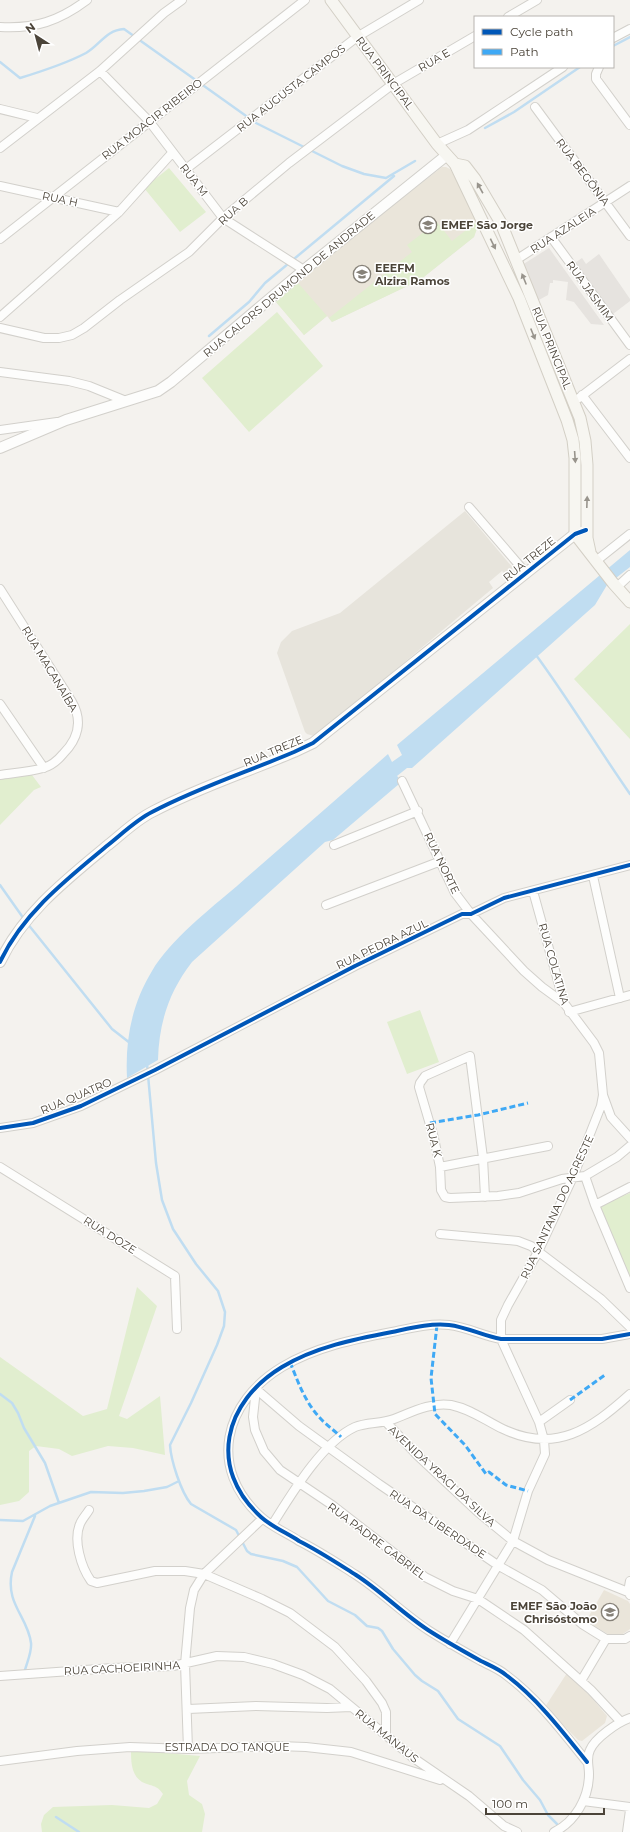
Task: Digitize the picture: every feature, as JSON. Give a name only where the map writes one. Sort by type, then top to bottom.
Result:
[{"type":"main road","name":"RUA PRINCIPAL","points":[[331,0],[442,150],[455,164],[519,298],[567,420],[573,440],[575,458],[575,534]]},
{"type":"main road","name":"RUA PRINCIPAL","points":[[455,164],[465,166],[475,178],[501,223],[578,399],[585,441],[586,530],[595,561]]},
{"type":"main road","points":[[575,534],[595,561],[630,602]]},
{"type":"street","points":[[0,27],[19,28],[49,22],[87,0]]},
{"type":"street","points":[[0,148],[100,71],[164,13],[182,0]]},
{"type":"street","name":"RUA MOACIR RIBEIRO","points":[[0,239],[305,0]]},
{"type":"street","name":"RUA AUGUSTA CAMPOS","points":[[186,169],[357,37],[419,0]]},
{"type":"street","points":[[510,16],[537,0]]},
{"type":"street","points":[[614,37],[630,29]]},
{"type":"street","name":"RUA E","points":[[393,84],[474,37]]},
{"type":"street","points":[[442,150],[468,130],[561,68]]},
{"type":"street","points":[[599,68],[596,79],[630,125]]},
{"type":"street","name":"RUA M","points":[[100,71],[149,121],[223,218],[304,270]]},
{"type":"street","name":"RUA B","points":[[0,328],[44,338],[59,338],[72,335],[84,328],[120,300],[189,252],[223,218],[289,163],[393,84]]},
{"type":"street","name":"RUA BEGÔNIA","points":[[535,107],[630,236]]},
{"type":"street","points":[[0,109],[38,118]]},
{"type":"street","name":"RUA CALORS DRUMOND DE ANDRADE","points":[[0,448],[66,420],[149,396],[171,382],[304,270],[442,150]]},
{"type":"street","points":[[0,317],[119,212],[172,153]]},
{"type":"street","name":"RUA H","points":[[0,186],[119,212]]},
{"type":"street","name":"RUA AZALEIA","points":[[516,260],[630,186]]},
{"type":"street","name":"RUA JASMIM","points":[[551,237],[630,345]]},
{"type":"street","points":[[630,359],[578,399],[630,458]]},
{"type":"street","points":[[0,372],[70,381],[89,386],[126,402]]},
{"type":"street","points":[[0,430],[66,420]]},
{"type":"street","points":[[469,507],[526,573]]},
{"type":"street","name":"RUA TREZE","points":[[0,962],[8,945],[33,911],[89,861],[150,813],[170,803],[313,743],[575,534],[586,530]]},
{"type":"street","points":[[595,561],[630,534]]},
{"type":"street","points":[[615,585],[630,575]]},
{"type":"street","name":"RUA MACANAÍBA","points":[[0,589],[77,710],[79,721],[78,733],[72,746],[58,760],[44,768],[0,775]]},
{"type":"street","points":[[0,704],[44,768]]},
{"type":"street","name":"RUA NORTE","points":[[402,780],[418,811],[455,893],[471,914],[524,971],[542,988],[564,1003]]},
{"type":"street","points":[[334,845],[418,811]]},
{"type":"street","points":[[326,905],[441,861]]},
{"type":"street","name":"RUA PEDRA AZUL","points":[[155,1070],[355,966],[462,914],[471,914],[504,898],[593,876],[630,865]]},
{"type":"street","points":[[593,876],[620,998]]},
{"type":"street","name":"RUA COLATINA","points":[[534,891],[564,1003],[569,1012],[594,1043],[599,1053],[603,1095],[611,1117],[630,1138]]},
{"type":"street","points":[[569,1012],[630,995]]},
{"type":"street","name":"RUA K","points":[[483,1158],[470,1056],[425,1076],[419,1087],[440,1167],[442,1194],[445,1197],[450,1198],[485,1197]]},
{"type":"street","name":"RUA QUATRO","points":[[0,1128],[33,1123],[81,1106],[155,1070]]},
{"type":"street","name":"RUA SANTANA DO AGRESTE","points":[[500,1339],[504,1313],[538,1252],[573,1177],[598,1114],[603,1095]]},
{"type":"street","points":[[440,1167],[548,1146]]},
{"type":"street","points":[[483,1158],[485,1197],[519,1193],[573,1177],[585,1176],[617,1157],[630,1146]]},
{"type":"street","name":"RUA DOZE","points":[[0,1167],[175,1276],[177,1329]]},
{"type":"street","points":[[585,1176],[630,1288]]},
{"type":"street","points":[[596,1205],[630,1187]]},
{"type":"street","points":[[440,1234],[518,1240],[531,1246],[602,1299],[630,1327]]},
{"type":"street","points":[[587,1762],[551,1717],[506,1674],[450,1644],[414,1620],[358,1576],[322,1553],[262,1519],[248,1504],[238,1489],[229,1465],[228,1439],[233,1420],[247,1397],[266,1378],[290,1362],[320,1349],[362,1337],[421,1326],[437,1325],[460,1327],[500,1339],[602,1339],[630,1334]]},
{"type":"street","points":[[450,1644],[513,1541],[528,1491],[545,1454],[544,1440],[539,1422],[500,1339]]},
{"type":"street","name":"RUA DA LIBERDADE","points":[[256,1389],[329,1448],[499,1566],[542,1590],[582,1624],[606,1639]]},
{"type":"street","name":"RUA PADRE GABRIEL","points":[[256,1389],[253,1417],[259,1440],[264,1452],[280,1470],[332,1506],[425,1578],[453,1591],[478,1599],[524,1630],[581,1681],[620,1721]]},
{"type":"street","points":[[272,1526],[299,1484],[329,1448],[341,1437],[356,1427],[386,1422],[428,1406],[444,1404],[468,1410],[503,1429],[520,1435],[544,1440],[576,1433],[594,1423],[630,1394]]},
{"type":"street","points":[[539,1422],[570,1400]]},
{"type":"street","name":"AVENIDA YRACI DA SILVA","points":[[386,1422],[417,1455],[479,1514],[513,1541],[548,1560],[629,1594]]},
{"type":"street","points":[[89,1510],[80,1524],[78,1535],[80,1556],[91,1581],[97,1583],[155,1571],[185,1571],[204,1574],[290,1613],[335,1647],[347,1659],[382,1703],[387,1718],[386,1734]]},
{"type":"street","points":[[188,1749],[188,1708],[185,1664],[194,1590],[204,1574],[262,1519]]},
{"type":"street","points":[[629,1594],[630,1581]]},
{"type":"street","points":[[581,1681],[606,1639],[625,1639],[630,1636]]},
{"type":"street","name":"RUA CACHOEIRINHA","points":[[0,1676],[185,1664],[217,1656],[256,1659],[315,1680],[351,1707]]},
{"type":"street","name":"RUA MANAUS","points":[[188,1708],[256,1706],[327,1708],[351,1707],[412,1756],[469,1796],[514,1832]]},
{"type":"street","points":[[554,1832],[566,1826],[573,1819],[583,1801],[589,1774],[587,1762],[590,1749],[620,1721],[630,1718]]},
{"type":"street","name":"ESTRADA DO TANQUE","points":[[0,1761],[77,1751],[130,1747],[188,1749],[278,1746],[330,1749],[378,1759],[450,1784]]},
{"type":"street","points":[[583,1801],[630,1809],[627,1832]]},
{"type":"shaded area","points":[[442,167],[450,169],[479,220],[474,237],[420,280],[332,322],[327,316],[304,335],[276,302],[345,243]]},
{"type":"shaded area","points":[[549,248],[604,325],[591,324],[574,302],[566,300],[568,282],[553,280],[553,283],[550,283],[548,295],[537,301],[522,265]]},
{"type":"shaded area","points":[[599,254],[630,299],[630,301],[613,314],[575,263],[582,258],[586,264]]},
{"type":"shaded area","points":[[465,511],[513,568],[505,574],[502,571],[489,582],[493,588],[320,733],[314,736],[307,734],[277,653],[281,642],[292,631],[340,613]]},
{"type":"shaded area","name":"EMEF São João Chrisóstomo","points":[[604,1590],[628,1601],[630,1604],[630,1629],[620,1636],[613,1637],[586,1621]]},
{"type":"shaded area","points":[[567,1673],[591,1697],[607,1716],[605,1723],[582,1741],[578,1740],[545,1707]]},
{"type":"green space","points":[[169,168],[206,212],[180,232],[144,188]]},
{"type":"green space","points":[[479,220],[474,237],[420,280],[332,322],[329,318],[412,252],[407,245],[437,222],[452,241]]},
{"type":"green space","points":[[298,283],[327,316],[304,335],[276,302]]},
{"type":"green space","points":[[277,312],[323,366],[249,432],[202,378]]},
{"type":"green space","points":[[630,624],[630,739],[574,679]]},
{"type":"green space","points":[[24,773],[32,775],[41,787],[34,790],[0,825],[0,777]]},
{"type":"green space","points":[[420,1010],[439,1062],[407,1074],[387,1022]]},
{"type":"green space","points":[[630,1193],[630,1285],[598,1206]]},
{"type":"green space","points":[[137,1287],[157,1306],[119,1416],[127,1419],[160,1396],[165,1455],[133,1448],[108,1446],[72,1456],[59,1449],[36,1446],[29,1451],[29,1492],[19,1501],[0,1505],[0,1357],[83,1416],[107,1409]]},
{"type":"green space","points":[[131,1750],[200,1756],[187,1781],[189,1795],[202,1804],[205,1814],[202,1832],[42,1832],[41,1824],[44,1815],[53,1807],[112,1805],[149,1808],[157,1804],[163,1794],[154,1786],[138,1779],[132,1768]]},
{"type":"water","points":[[630,550],[630,567],[607,585],[595,605],[412,768],[407,768],[397,776],[402,781],[399,784],[333,840],[325,842],[192,962],[171,996],[160,1033],[158,1060],[127,1078],[127,1049],[131,1022],[139,996],[152,971],[169,948],[203,915],[388,754],[392,762],[402,755],[397,745]]},
{"type":"waterway","points":[[0,62],[20,78],[54,67],[78,57],[91,50],[112,32],[124,29],[256,123],[342,166],[364,174],[386,178],[415,161]]},
{"type":"waterway","points":[[614,45],[630,37]]},
{"type":"waterway","points":[[485,128],[514,112],[579,68]]},
{"type":"waterway","points":[[209,336],[249,302],[265,283],[394,176]]},
{"type":"waterway","points":[[536,655],[630,794]]},
{"type":"waterway","points":[[0,885],[24,919]]},
{"type":"waterway","points":[[27,923],[112,1029],[130,1043]]},
{"type":"waterway","points":[[147,1064],[156,1163],[162,1200],[173,1229],[196,1264],[218,1291],[225,1312],[224,1326],[217,1345],[170,1445],[174,1468],[187,1499],[191,1504],[236,1530],[247,1551],[251,1554],[283,1561],[297,1567],[328,1601],[355,1615],[367,1626],[378,1628],[382,1631],[393,1649],[415,1675],[438,1691],[458,1719],[500,1746],[523,1780],[540,1800],[548,1815],[558,1825]]},
{"type":"waterway","points":[[0,1394],[12,1403],[18,1413],[24,1428],[45,1463],[59,1503]]},
{"type":"waterway","points":[[0,1520],[23,1521],[50,1506],[91,1492],[123,1493],[144,1491],[167,1487],[179,1481]]},
{"type":"waterway","points":[[25,1670],[31,1643],[26,1625],[14,1602],[11,1583],[12,1572],[35,1516]]},
{"type":"waterway","points":[[56,1817],[79,1832]]},
{"type":"marked path","points":[[430,1123],[478,1115],[528,1103]]},
{"type":"marked path","points":[[437,1325],[431,1378],[435,1414],[465,1445],[486,1474],[489,1472],[506,1485],[528,1491]]},
{"type":"marked path","points":[[290,1362],[302,1392],[310,1405],[322,1421],[341,1437]]},
{"type":"marked path","points":[[570,1400],[605,1375]]},
{"type":"cycle path","points":[[0,962],[10,944],[33,912],[62,884],[135,823],[146,815],[169,803],[313,743],[575,534],[586,530]]},
{"type":"cycle path","points":[[0,1128],[33,1123],[81,1106],[155,1070],[355,966],[462,914],[471,914],[504,898],[630,865]]},
{"type":"cycle path","points":[[587,1762],[539,1705],[503,1673],[428,1630],[356,1575],[265,1521],[244,1498],[233,1478],[229,1457],[230,1437],[236,1417],[247,1398],[262,1381],[282,1367],[308,1354],[350,1341],[428,1325],[456,1326],[501,1339],[602,1339],[630,1334]]},
{"type":"place","name":"EMEF São Jorge","points":[[428,225]]},
{"type":"place","name":"EEEFM Alzira Ramos","points":[[362,274]]},
{"type":"place","name":"EMEF São João Chrisóstomo","points":[[610,1612]]}]
